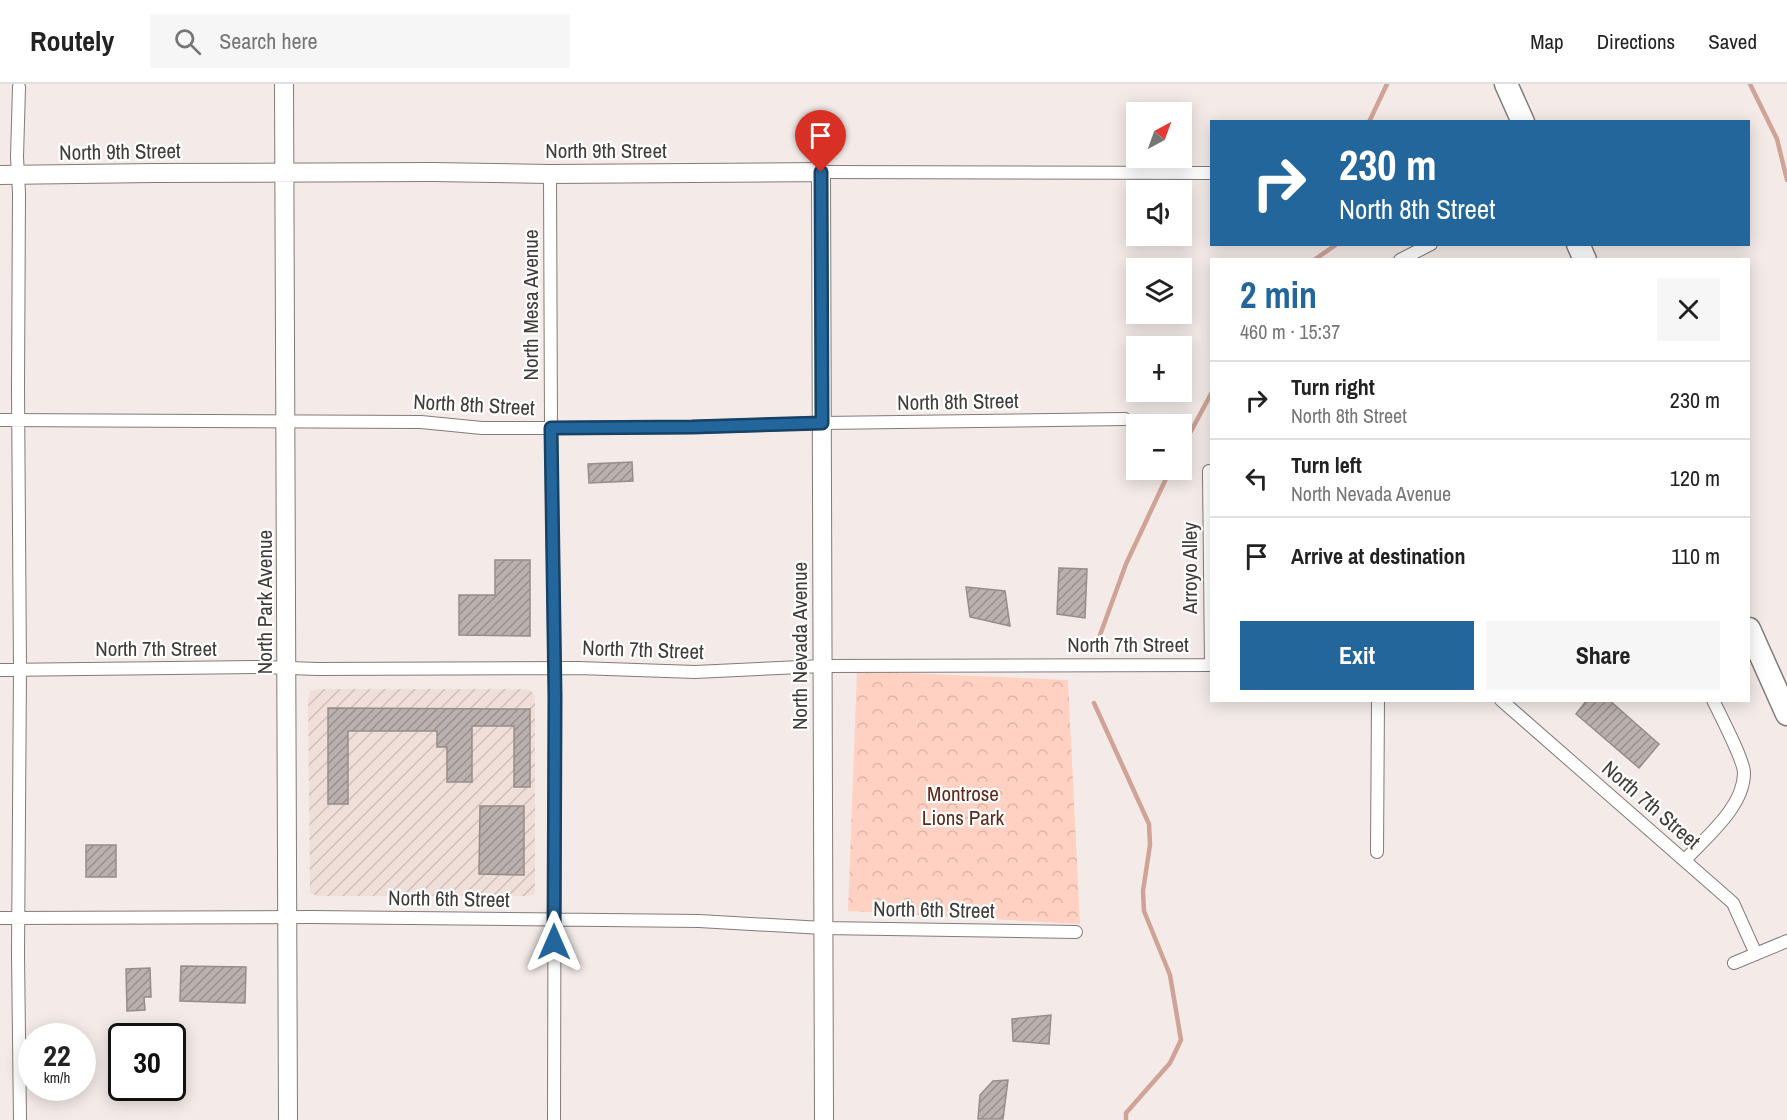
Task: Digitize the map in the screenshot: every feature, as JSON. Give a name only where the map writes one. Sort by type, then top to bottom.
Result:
[{"type":"highway","points":[[1506,84],[1522,120]]},
{"type":"highway","points":[[1750,631],[1787,714]]},
{"type":"street","name":"North Park Avenue","points":[[284,84],[288,1120]]},
{"type":"street","points":[[19,87],[17,157],[9,175],[18,421],[20,1120]]},
{"type":"street","name":"North 9th Street","points":[[9,175],[432,172],[550,174],[1210,173]]},
{"type":"street","name":"North Nevada Avenue","points":[[821,172],[824,1120]]},
{"type":"street","name":"North Mesa Avenue","points":[[550,174],[555,1120]]},
{"type":"street","points":[[1404,258],[1427,246]]},
{"type":"street","name":"North 8th Street","points":[[0,420],[421,422],[482,428],[551,428],[1125,419]]},
{"type":"street","name":"Arroyo Alley","points":[[1209,471],[1210,568]]},
{"type":"street","name":"North 7th Street","points":[[0,670],[288,667],[317,669],[554,668],[695,672],[823,666],[1210,665]]},
{"type":"street","points":[[1377,852],[1378,702]]},
{"type":"street","name":"North 7th Street","points":[[1503,702],[1733,903],[1756,954]]},
{"type":"street","points":[[1685,860],[1728,813],[1740,795],[1744,772],[1714,702]]},
{"type":"street","name":"North 6th Street","points":[[0,918],[288,917],[699,921],[823,927],[1076,932]]},
{"type":"street","points":[[1734,963],[1787,941]]},
{"type":"shaded area","points":[[318,689],[526,689],[531,691],[535,696],[535,894],[530,896],[318,896],[310,893],[308,698],[310,691]]},
{"type":"green space","name":"Montrose Lions Park","points":[[857,671],[1068,680],[1080,924],[848,911]]},
{"type":"building","points":[[632,462],[633,481],[589,483],[588,464]]},
{"type":"building","points":[[495,560],[530,560],[530,636],[459,635],[459,595],[495,595]]},
{"type":"building","points":[[1059,568],[1087,569],[1085,618],[1057,614]]},
{"type":"building","points":[[966,587],[1005,591],[1010,626],[970,617]]},
{"type":"building","points":[[1585,702],[1611,702],[1659,744],[1639,768],[1576,714]]},
{"type":"building","points":[[328,708],[530,709],[530,787],[514,787],[514,726],[472,726],[472,782],[447,782],[447,747],[437,747],[437,731],[348,731],[348,804],[328,804]]},
{"type":"building","points":[[480,806],[524,806],[524,875],[479,874]]},
{"type":"building","points":[[86,845],[116,845],[116,877],[86,877]]},
{"type":"building","points":[[181,966],[246,967],[245,1003],[180,1001]]},
{"type":"building","points":[[150,968],[151,997],[144,997],[145,1010],[127,1011],[126,969]]},
{"type":"building","points":[[1051,1015],[1049,1044],[1013,1041],[1012,1019]]},
{"type":"building","points":[[1008,1080],[1003,1119],[978,1119],[980,1095],[993,1081]]},
{"type":"waterway","points":[[1370,120],[1387,84]]},
{"type":"waterway","points":[[1750,84],[1777,139],[1787,180]]},
{"type":"waterway","points":[[1317,258],[1334,246]]},
{"type":"waterway","points":[[1192,429],[1210,396]]},
{"type":"waterway","points":[[1100,635],[1126,564],[1165,480]]},
{"type":"waterway","points":[[1094,703],[1149,824],[1150,845],[1143,891],[1144,911],[1170,975],[1181,1040],[1170,1063],[1126,1113],[1126,1120]]},
{"type":"route","points":[[554,942],[555,696],[551,428],[822,423],[821,172]]}]
